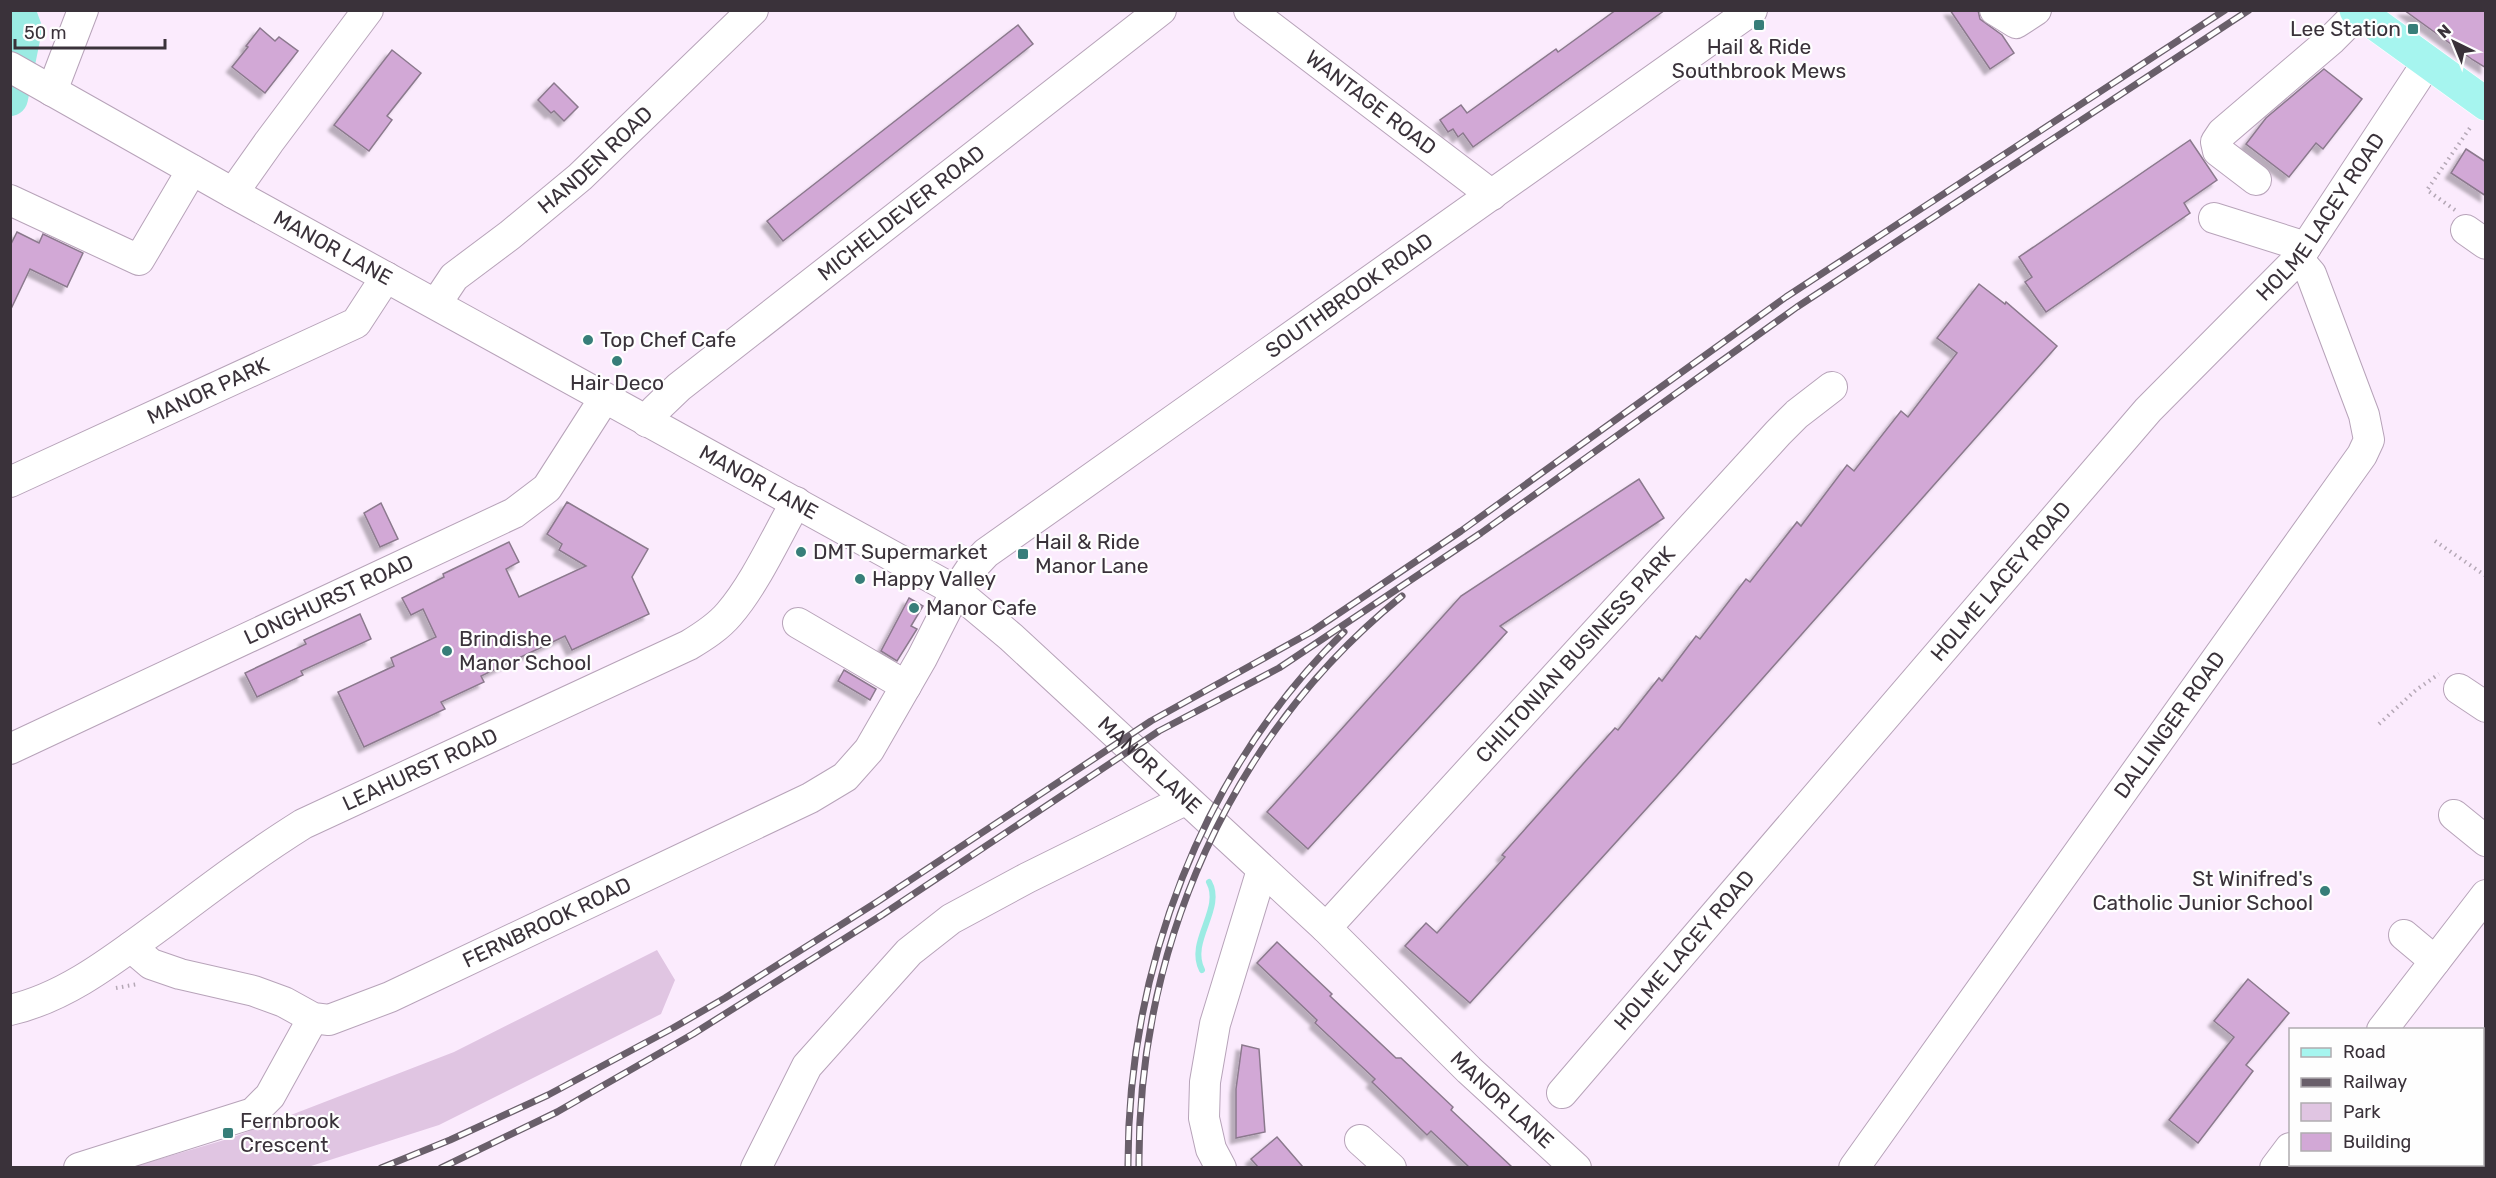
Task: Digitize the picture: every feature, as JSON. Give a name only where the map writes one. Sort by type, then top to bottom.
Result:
[{"type":"main road","points":[[2359,11],[2427,63],[2480,113]]},
{"type":"street","points":[[30,78],[83,10]]},
{"type":"street","points":[[233,194],[368,10]]},
{"type":"street","name":"HANDEN ROAD","points":[[436,304],[454,278],[510,236],[580,177],[753,10]]},
{"type":"street","name":"MICHELDEVER ROAD","points":[[647,422],[655,410],[679,387],[1161,10]]},
{"type":"street","name":"WANTAGE ROAD","points":[[1249,10],[1492,195]]},
{"type":"street","name":"SOUTHBROOK ROAD","points":[[956,591],[970,570],[986,554],[1752,10]]},
{"type":"street","points":[[1995,10],[2016,24],[2036,10]]},
{"type":"street","points":[[2256,180],[2218,152],[2216,142],[2222,133],[2359,11]]},
{"type":"street","name":"HOLME LACEY ROAD","points":[[1562,1093],[2148,410],[2302,253],[2427,63]]},
{"type":"street","name":"MANOR LANE","points":[[30,78],[233,194],[956,591],[1011,637],[1326,928],[1469,1070],[1576,1167]]},
{"type":"street","points":[[10,200],[139,260],[192,170]]},
{"type":"street","points":[[2214,218],[2302,253]]},
{"type":"street","name":"DALLINGER ROAD","points":[[1854,1167],[2362,455],[2369,440],[2364,415],[2302,253]]},
{"type":"street","name":"MANOR PARK","points":[[10,482],[356,323],[386,277]]},
{"type":"street","name":"CHILTONIAN BUSINESS PARK","points":[[1326,928],[1778,433],[1797,414],[1832,387]]},
{"type":"street","name":"LONGHURST ROAD","points":[[10,749],[514,513],[547,488],[561,470],[604,399]]},
{"type":"street","name":"LEAHURST ROAD","points":[[10,1010],[27,1006],[73,985],[131,947],[264,848],[303,824],[679,650],[710,632],[729,614],[745,591],[796,502]]},
{"type":"street","name":"FERNBROOK ROAD","points":[[313,1018],[329,1020],[390,997],[810,798],[845,777],[869,750],[956,591]]},
{"type":"street","points":[[798,623],[906,686]]},
{"type":"street","points":[[2459,689],[2486,707]]},
{"type":"street","points":[[756,1167],[807,1066],[909,952],[951,919],[1185,800]]},
{"type":"street","points":[[2454,815],[2486,841]]},
{"type":"street","points":[[1221,1167],[1211,1149],[1204,1118],[1205,1082],[1215,1024],[1262,870]]},
{"type":"street","points":[[2383,1028],[2486,895]]},
{"type":"street","points":[[2404,934],[2435,961]]},
{"type":"street","points":[[79,1167],[253,1113],[270,1096],[313,1018],[284,1002],[254,991],[180,974],[151,964],[131,947]]},
{"type":"street","points":[[1360,1140],[1391,1167]]},
{"type":"street","points":[[2275,1167],[2289,1149]]},
{"type":"path","points":[[2476,237],[2472,221],[2427,190],[2480,113]]},
{"type":"path","points":[[2435,542],[2486,576]]},
{"type":"path","points":[[2379,724],[2416,690],[2439,674],[2459,689]]},
{"type":"green space","points":[[657,950],[675,980],[661,1014],[439,1125],[308,1167],[129,1168],[231,1138],[454,1052]]},
{"type":"building","points":[[1616,10],[1665,10],[1473,147],[1463,133],[1458,137],[1453,129],[1448,132],[1440,120],[1461,105],[1467,113],[1556,49],[1558,52]]},
{"type":"building","points":[[1950,10],[1978,10],[1980,19],[2002,35],[2014,53],[1990,69]]},
{"type":"building","points":[[2404,10],[2486,10],[2486,68],[2473,60]]},
{"type":"building","points":[[1018,25],[1033,44],[783,241],[767,221]]},
{"type":"building","points":[[260,28],[275,41],[279,37],[298,51],[265,93],[232,67]]},
{"type":"building","points":[[392,50],[421,73],[387,116],[392,120],[369,151],[334,125]]},
{"type":"building","points":[[2324,69],[2362,99],[2323,149],[2316,143],[2289,177],[2246,144],[2266,118]]},
{"type":"building","points":[[554,83],[578,107],[564,121],[554,111],[551,113],[538,100]]},
{"type":"building","points":[[2190,140],[2217,180],[2184,203],[2190,213],[2046,312],[2025,282],[2032,277],[2019,257]]},
{"type":"building","points":[[2466,149],[2486,162],[2486,196],[2451,173]]},
{"type":"building","points":[[17,232],[39,243],[43,234],[83,253],[67,287],[30,269],[10,311],[10,246]]},
{"type":"building","points":[[1979,284],[2005,304],[2006,302],[2057,346],[1677,775],[1470,1003],[1405,946],[1426,923],[1437,933],[1505,857],[1502,855],[1615,728],[1618,730],[1659,678],[1662,681],[1696,636],[1700,639],[1746,579],[1750,582],[1797,522],[1801,526],[1847,465],[1854,471],[1901,411],[1908,417],[1957,353],[1937,338]]},
{"type":"building","points":[[1639,479],[1664,518],[1500,626],[1507,632],[1308,849],[1267,812],[1461,596]]},
{"type":"building","points":[[567,502],[648,549],[632,577],[649,614],[572,650],[565,636],[481,676],[484,682],[441,702],[445,709],[364,747],[338,692],[394,666],[391,658],[436,637],[423,609],[411,615],[402,598],[444,577],[443,574],[509,542],[519,562],[506,569],[519,597],[586,566],[559,550],[562,544],[547,534]]},
{"type":"building","points":[[381,503],[398,539],[380,547],[364,513]]},
{"type":"building","points":[[909,598],[923,606],[911,626],[917,629],[897,661],[881,651]]},
{"type":"building","points":[[360,614],[371,639],[301,671],[303,675],[257,697],[245,673],[306,644],[304,640]]},
{"type":"building","points":[[844,670],[876,689],[870,700],[838,681]]},
{"type":"building","points":[[1277,942],[1396,1058],[1401,1058],[1453,1107],[1451,1110],[1512,1167],[1469,1167],[1431,1131],[1427,1135],[1372,1082],[1375,1079],[1315,1023],[1317,1020],[1257,963]]},
{"type":"building","points":[[2248,979],[2289,1013],[2246,1065],[2253,1071],[2198,1143],[2169,1120],[2234,1037],[2214,1021]]},
{"type":"building","points":[[1242,1045],[1259,1049],[1265,1132],[1236,1138],[1236,1089]]},
{"type":"building","points":[[1277,1137],[1303,1167],[1258,1167],[1251,1159]]},
{"type":"waterway","points":[[10,98],[24,29],[17,10]]},
{"type":"waterway","points":[[1202,970],[1199,948],[1212,903],[1209,882]]},
{"type":"railway","points":[[381,1168],[450,1140],[548,1095],[673,1028],[725,998],[877,902],[1151,721],[1311,632],[1461,531],[1786,297],[2225,10]]},
{"type":"railway","points":[[441,1168],[557,1112],[693,1034],[882,915],[1159,731],[1279,668],[1481,533],[1797,307],[2249,10]]},
{"type":"railway","points":[[1139,1168],[1143,1086],[1155,1005],[1176,927],[1205,852],[1243,780],[1288,713],[1341,651],[1402,596]]},
{"type":"railway","points":[[1128,1168],[1131,1094],[1141,1020],[1158,948],[1182,877],[1213,810],[1250,746],[1294,687],[1344,632]]},
{"type":"place","name":"Hail & Ride Southbrook Mews","points":[[1759,25]]},
{"type":"place","name":"Lee Station","points":[[2413,29]]},
{"type":"place","name":"Top Chef Cafe","points":[[588,340]]},
{"type":"place","name":"Hair Deco","points":[[617,361]]},
{"type":"place","name":"DMT Supermarket","points":[[801,552]]},
{"type":"place","name":"Hail & Ride Manor Lane","points":[[1023,554]]},
{"type":"place","name":"Happy Valley","points":[[860,579]]},
{"type":"place","name":"Manor Cafe","points":[[914,608]]},
{"type":"place","name":"Brindishe Manor School","points":[[447,651]]},
{"type":"place","name":"St Winifred's Catholic Junior School","points":[[2325,891]]},
{"type":"place","name":"Fernbrook Crescent","points":[[228,1133]]}]
